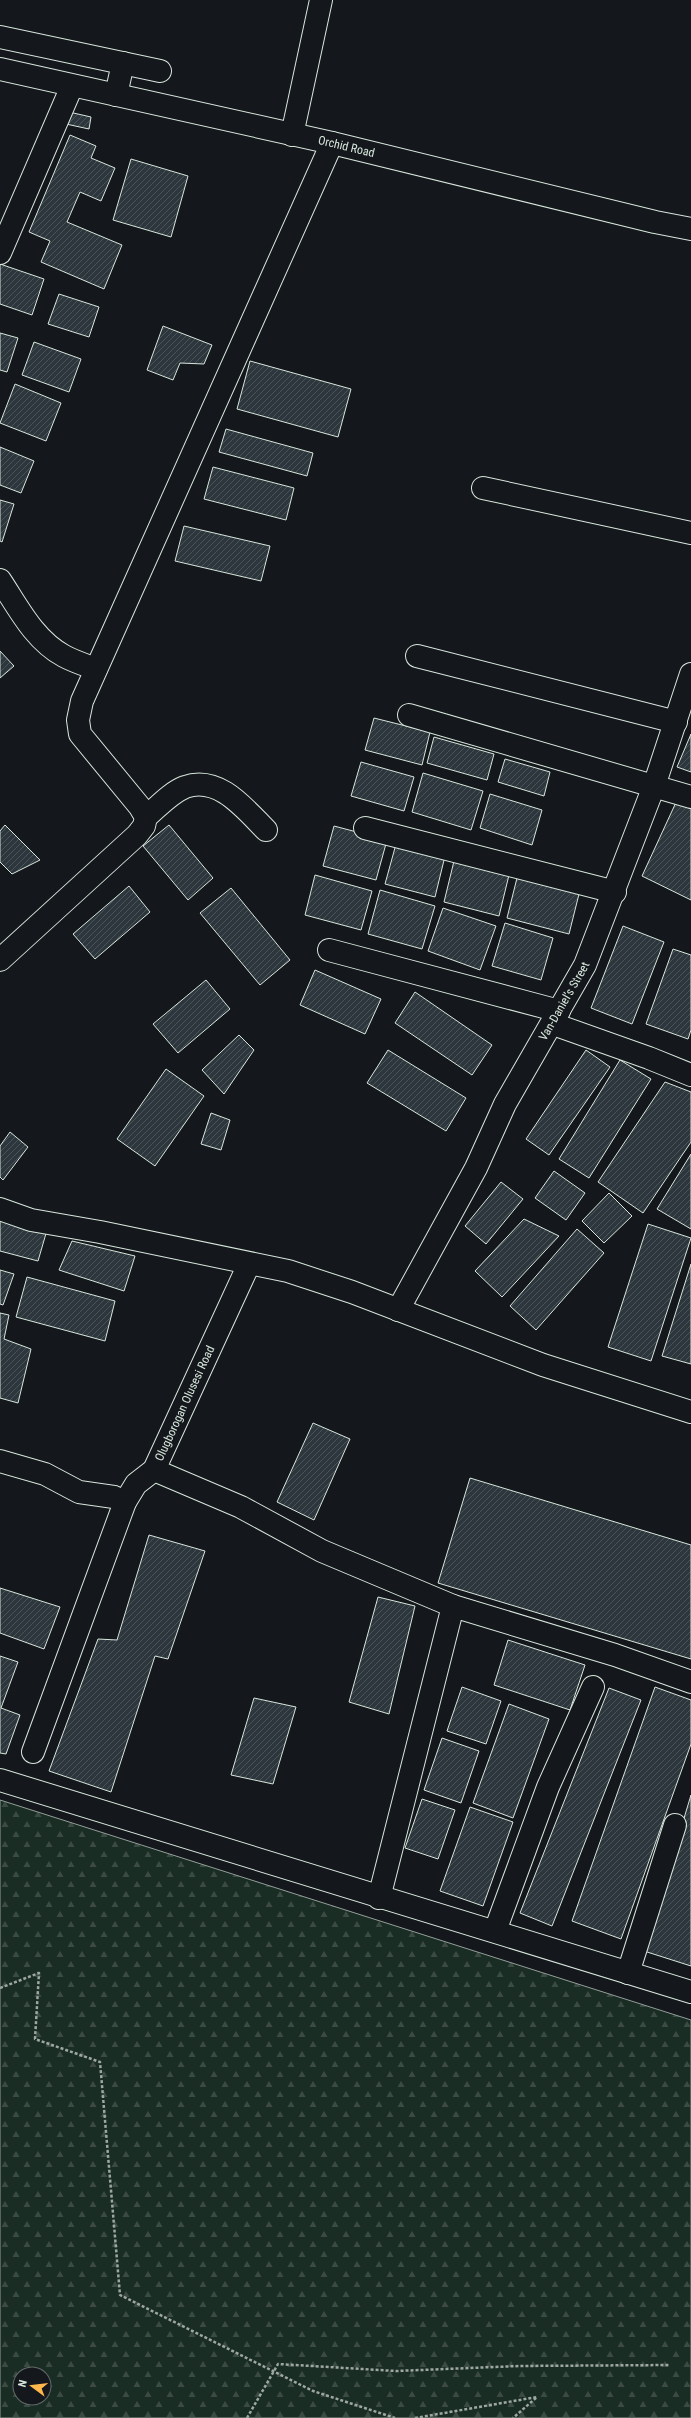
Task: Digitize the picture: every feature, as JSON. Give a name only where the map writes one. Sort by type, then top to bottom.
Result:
[{"type":"street","points":[[292,134],[321,0]]},
{"type":"street","points":[[0,37],[160,71]]},
{"type":"street","points":[[116,96],[123,63]]},
{"type":"street","name":"Orchid Road","points":[[0,69],[332,143],[655,222],[691,229]]},
{"type":"street","points":[[0,253],[72,86]]},
{"type":"street","points":[[146,817],[140,807],[80,734],[78,720],[82,701],[332,143]]},
{"type":"street","points":[[483,488],[691,534]]},
{"type":"street","points":[[0,580],[32,630],[44,643],[63,656],[96,669]]},
{"type":"street","points":[[417,656],[676,722]]},
{"type":"street","name":"Van-Daniel’s Street","points":[[398,1310],[476,1168],[505,1104],[556,1018],[585,965],[615,892],[654,786],[691,674]]},
{"type":"street","points":[[409,715],[691,797]]},
{"type":"street","points":[[0,960],[137,834],[144,826],[146,817],[170,796],[185,788],[200,784],[217,788],[236,800],[266,830]]},
{"type":"street","points":[[365,828],[615,892]]},
{"type":"street","points":[[329,950],[556,1018],[691,1075]]},
{"type":"street","points":[[0,1209],[31,1220],[100,1232],[288,1271],[398,1310],[543,1365],[691,1412]]},
{"type":"street","name":"Olugborogan Olusesi Road","points":[[33,1752],[125,1502],[136,1484],[154,1470],[249,1264]]},
{"type":"street","points":[[0,1461],[45,1474],[79,1492],[114,1496],[125,1502]]},
{"type":"street","points":[[154,1470],[241,1507],[322,1551],[453,1606],[615,1655],[691,1682]]},
{"type":"street","points":[[379,1898],[453,1606]]},
{"type":"street","points":[[495,1931],[548,1787],[593,1687]]},
{"type":"street","points":[[0,1780],[379,1898],[495,1931],[691,1992]]},
{"type":"street","points":[[628,1973],[675,1825]]},
{"type":"path","points":[[0,1988],[39,1973],[35,2039],[100,2062],[120,2295],[313,2390],[395,2418]]},
{"type":"path","points":[[247,2418],[278,2364],[396,2371],[519,2366],[670,2365]]},
{"type":"path","points":[[415,2418],[537,2396],[513,2418]]},
{"type":"green space","points":[[0,1800],[691,2020],[691,2418],[0,2418]]},
{"type":"building","points":[[69,112],[91,117],[89,129],[66,124]]},
{"type":"building","points":[[70,135],[96,146],[91,158],[115,168],[101,201],[80,192],[67,222],[122,245],[104,289],[41,262],[50,241],[29,232]]},
{"type":"building","points":[[131,159],[188,176],[171,237],[113,220]]},
{"type":"building","points":[[0,264],[44,279],[32,315],[0,304]]},
{"type":"building","points":[[59,294],[99,307],[89,337],[48,324]]},
{"type":"building","points":[[163,326],[212,345],[204,364],[180,363],[173,380],[147,370]]},
{"type":"building","points":[[0,333],[18,338],[7,372],[0,370]]},
{"type":"building","points":[[34,342],[81,359],[69,392],[22,375]]},
{"type":"building","points":[[250,361],[351,389],[338,437],[237,409]]},
{"type":"building","points":[[15,384],[61,403],[46,441],[0,423]]},
{"type":"building","points":[[226,429],[313,453],[307,476],[219,452]]},
{"type":"building","points":[[0,447],[34,461],[21,493],[0,485]]},
{"type":"building","points":[[213,467],[294,488],[286,520],[204,499]]},
{"type":"building","points":[[0,500],[14,504],[2,542],[0,541]]},
{"type":"building","points":[[184,526],[270,546],[261,581],[175,561]]},
{"type":"building","points":[[0,651],[14,666],[0,678]]},
{"type":"building","points":[[374,718],[430,732],[422,765],[365,750]]},
{"type":"building","points":[[691,734],[691,772],[677,767]]},
{"type":"building","points":[[434,737],[494,754],[487,780],[427,763]]},
{"type":"building","points":[[505,759],[550,772],[544,796],[498,782]]},
{"type":"building","points":[[361,762],[414,777],[404,811],[351,796]]},
{"type":"building","points":[[423,773],[483,791],[471,830],[412,812]]},
{"type":"building","points":[[490,794],[542,810],[532,845],[480,828]]},
{"type":"building","points":[[678,798],[691,804],[691,900],[642,876]]},
{"type":"building","points":[[5,825],[40,860],[12,874],[0,862],[0,831]]},
{"type":"building","points":[[169,825],[213,878],[188,900],[143,846]]},
{"type":"building","points":[[334,826],[387,840],[376,880],[323,866]]},
{"type":"building","points":[[396,844],[445,856],[435,897],[385,884]]},
{"type":"building","points":[[454,861],[509,875],[499,916],[444,902]]},
{"type":"building","points":[[315,875],[372,891],[361,930],[305,915]]},
{"type":"building","points":[[517,878],[579,894],[569,934],[507,918]]},
{"type":"building","points":[[129,886],[150,912],[95,959],[73,934]]},
{"type":"building","points":[[231,888],[290,960],[260,985],[200,913]]},
{"type":"building","points":[[380,890],[435,906],[422,949],[368,934]]},
{"type":"building","points":[[443,908],[496,926],[480,970],[428,951]]},
{"type":"building","points":[[505,923],[553,938],[541,980],[492,966]]},
{"type":"building","points":[[623,926],[664,942],[632,1024],[591,1008]]},
{"type":"building","points":[[673,949],[691,955],[691,1030],[688,1039],[646,1024]]},
{"type":"building","points":[[315,970],[381,999],[365,1034],[300,1005]]},
{"type":"building","points":[[206,980],[230,1009],[178,1053],[153,1024]]},
{"type":"building","points":[[415,992],[492,1045],[472,1075],[395,1023]]},
{"type":"building","points":[[239,1035],[254,1050],[224,1094],[202,1070]]},
{"type":"building","points":[[388,1050],[466,1098],[446,1131],[367,1083]]},
{"type":"building","points":[[586,1050],[610,1067],[549,1155],[526,1139]]},
{"type":"building","points":[[620,1060],[651,1079],[589,1178],[559,1159]]},
{"type":"building","points":[[166,1069],[204,1096],[155,1166],[117,1139]]},
{"type":"building","points":[[665,1082],[691,1092],[691,1142],[643,1213],[598,1182]]},
{"type":"building","points":[[211,1113],[230,1120],[221,1150],[201,1144]]},
{"type":"building","points":[[10,1132],[28,1147],[3,1180],[0,1177],[0,1146]]},
{"type":"building","points":[[691,1154],[691,1229],[657,1209]]},
{"type":"building","points":[[554,1171],[585,1193],[566,1220],[535,1198]]},
{"type":"building","points":[[501,1182],[523,1199],[486,1244],[465,1226]]},
{"type":"building","points":[[609,1193],[632,1216],[604,1243],[582,1221]]},
{"type":"building","points":[[0,1217],[47,1230],[38,1261],[0,1251]]},
{"type":"building","points":[[524,1219],[559,1236],[502,1297],[475,1271]]},
{"type":"building","points":[[648,1224],[691,1238],[651,1361],[608,1347]]},
{"type":"building","points":[[577,1229],[604,1253],[536,1330],[510,1306]]},
{"type":"building","points":[[72,1241],[135,1256],[124,1291],[59,1270]]},
{"type":"building","points":[[691,1264],[691,1364],[662,1356]]},
{"type":"building","points":[[0,1270],[14,1274],[3,1305],[0,1304]]},
{"type":"building","points":[[27,1277],[115,1301],[105,1341],[16,1317]]},
{"type":"building","points":[[0,1313],[9,1315],[4,1339],[31,1349],[18,1403],[0,1398]]},
{"type":"building","points":[[313,1423],[350,1439],[314,1520],[277,1502]]},
{"type":"building","points":[[470,1478],[691,1545],[691,1659],[438,1583]]},
{"type":"building","points":[[149,1535],[205,1551],[168,1659],[155,1656],[111,1792],[49,1771],[98,1639],[117,1640]]},
{"type":"building","points":[[0,1588],[60,1607],[44,1649],[0,1633]]},
{"type":"building","points":[[378,1597],[415,1606],[389,1714],[349,1702]]},
{"type":"building","points":[[508,1640],[585,1665],[570,1710],[494,1685]]},
{"type":"building","points":[[0,1656],[18,1662],[1,1708],[20,1715],[6,1754],[0,1753]]},
{"type":"building","points":[[462,1687],[501,1701],[486,1744],[447,1731]]},
{"type":"building","points":[[655,1687],[691,1700],[691,1744],[621,1939],[572,1921]]},
{"type":"building","points":[[609,1688],[641,1700],[552,1926],[520,1913]]},
{"type":"building","points":[[254,1698],[296,1707],[273,1784],[231,1775]]},
{"type":"building","points":[[509,1704],[549,1719],[513,1818],[473,1803]]},
{"type":"building","points":[[442,1738],[479,1751],[461,1803],[424,1790]]},
{"type":"building","points":[[691,1795],[691,1966],[644,1951]]},
{"type":"building","points":[[422,1799],[455,1810],[438,1859],[405,1848]]},
{"type":"building","points":[[470,1807],[513,1822],[483,1906],[440,1891]]}]
